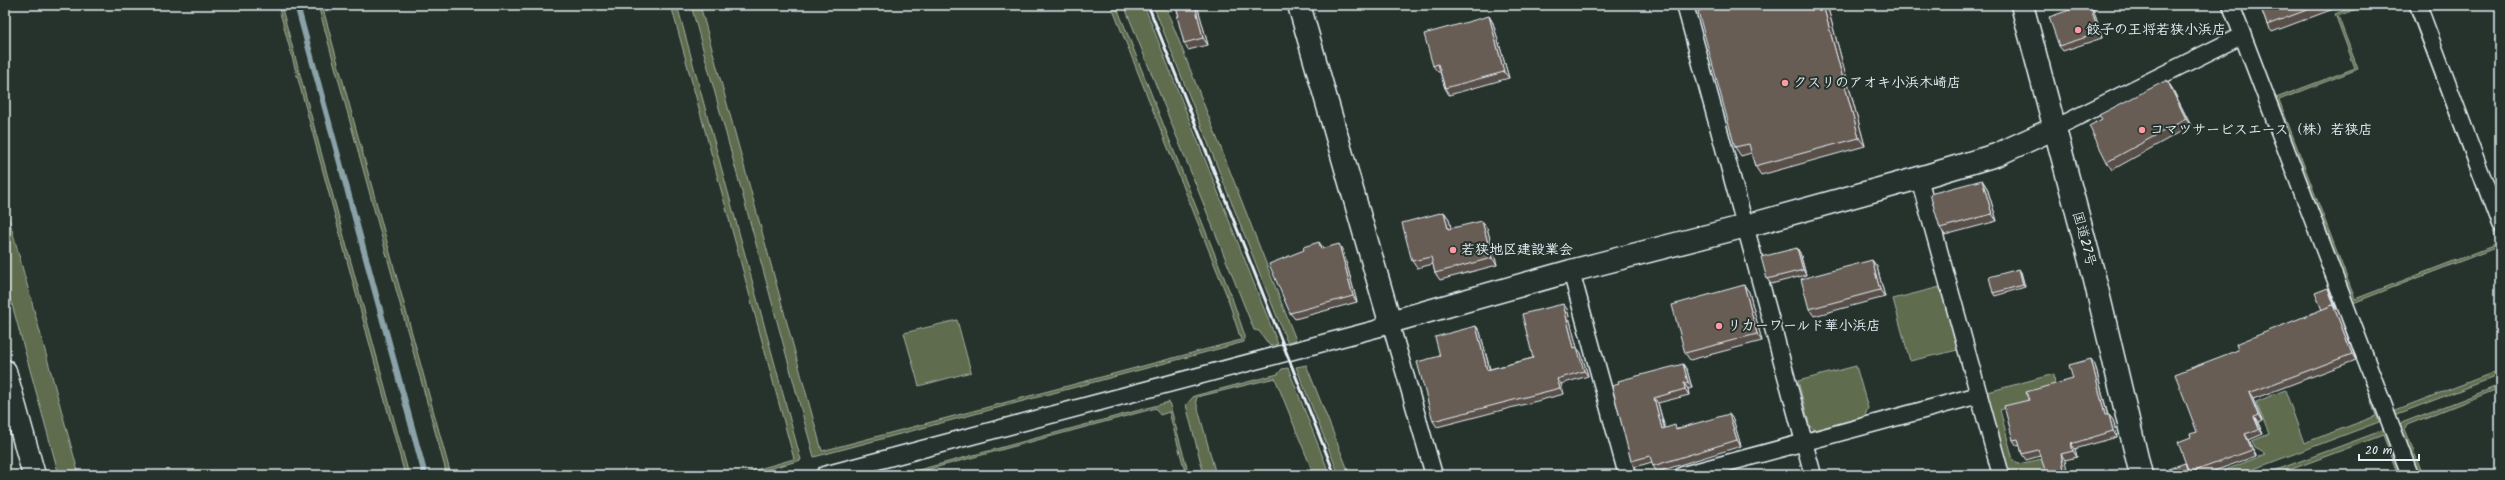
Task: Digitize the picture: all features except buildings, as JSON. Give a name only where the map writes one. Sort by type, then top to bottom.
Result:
[{"type":"main road","points":[[1299,5],[1390,322],[1571,271],[1746,226],[1918,178],[1996,155],[2053,129]]},
{"type":"main road","name":"国道27号","points":[[2023,5],[2053,129],[2094,276],[2141,475]]},
{"type":"main road","points":[[5,371],[34,475]]},
{"type":"street","points":[[1685,5],[1813,475]]},
{"type":"street","points":[[2231,5],[2410,475]]},
{"type":"street","points":[[2418,5],[2500,224]]},
{"type":"street","points":[[2053,129],[2243,35]]},
{"type":"street","points":[[1918,178],[2000,475]]},
{"type":"street","points":[[1571,271],[1627,475]]},
{"type":"street","points":[[824,475],[1376,329],[1390,322],[1434,475]]},
{"type":"street","points":[[1683,475],[1804,441],[1979,395]]},
{"type":"green space","points":[[278,5],[281,5],[409,475],[405,475]]},
{"type":"green space","points":[[318,5],[322,5],[451,475],[447,475]]},
{"type":"green space","points":[[671,5],[677,5],[801,460],[747,475],[738,475],[794,459]]},
{"type":"green space","points":[[691,5],[700,5],[822,451],[1241,340],[1227,296],[1111,5],[1116,5],[1231,295],[1244,333],[1244,342],[814,457]]},
{"type":"green space","points":[[1124,5],[1144,5],[1278,344],[1270,346],[1259,331],[1254,330]]},
{"type":"green space","points":[[1153,5],[1165,5],[1296,340],[1287,342]]},
{"type":"green space","points":[[2358,5],[2367,5],[2338,16],[2358,69],[2279,100],[2355,299],[2498,244],[2408,5],[2411,5],[2500,240],[2500,246],[2353,303],[2276,98],[2355,68],[2335,14]]},
{"type":"green space","points":[[5,204],[79,475],[59,475],[5,279]]},
{"type":"green space","points":[[1944,286],[1962,349],[1910,361],[1893,299]]},
{"type":"green space","points":[[957,320],[971,372],[919,386],[904,333]]},
{"type":"green space","points":[[1307,365],[1350,475],[1339,475],[1296,367]]},
{"type":"green space","points":[[1856,366],[1868,408],[1864,418],[1816,430],[1810,427],[1798,381]]},
{"type":"green space","points":[[1288,368],[1330,475],[1314,475],[1275,378],[1197,397],[1196,401],[1216,475],[1204,475],[1186,405],[1194,396],[1278,374],[1282,369]]},
{"type":"green space","points":[[2500,370],[2500,375],[2395,415],[2393,411]]},
{"type":"green space","points":[[2054,374],[2055,388],[2027,395],[2028,402],[2000,410],[2013,460],[2018,464],[2042,459],[2046,475],[2006,475],[1984,393]]},
{"type":"green space","points":[[2500,385],[2500,388],[2407,425],[2405,429],[2423,475],[2419,475],[2399,424]]},
{"type":"green space","points":[[2285,390],[2304,443],[2376,416],[2371,401],[2372,398],[2379,422],[2238,475],[2213,475],[2266,454],[2255,448],[2252,441],[2269,434],[2256,402]]},
{"type":"green space","points":[[1169,402],[1189,475],[1186,475],[1169,412],[1160,415],[1156,408],[908,475],[900,475]]},
{"type":"green space","points":[[2381,431],[2385,433],[2401,475],[2398,475],[2383,435],[2276,475],[2263,475]]},
{"type":"waterway","points":[[297,5],[425,475]]},
{"type":"railway","points":[[1148,5],[1335,475]]},
{"type":"place","name":"餃子の王将若狭小浜店","points":[[2078,30]]},
{"type":"place","name":"クスリのアオキ小浜木崎店","points":[[1785,83]]},
{"type":"place","name":"コマツサービスエース（株）若狭店","points":[[2142,130]]},
{"type":"place","name":"若狭地区建設業会","points":[[1453,250]]},
{"type":"place","name":"リカーワールド華小浜店","points":[[1719,326]]}]
